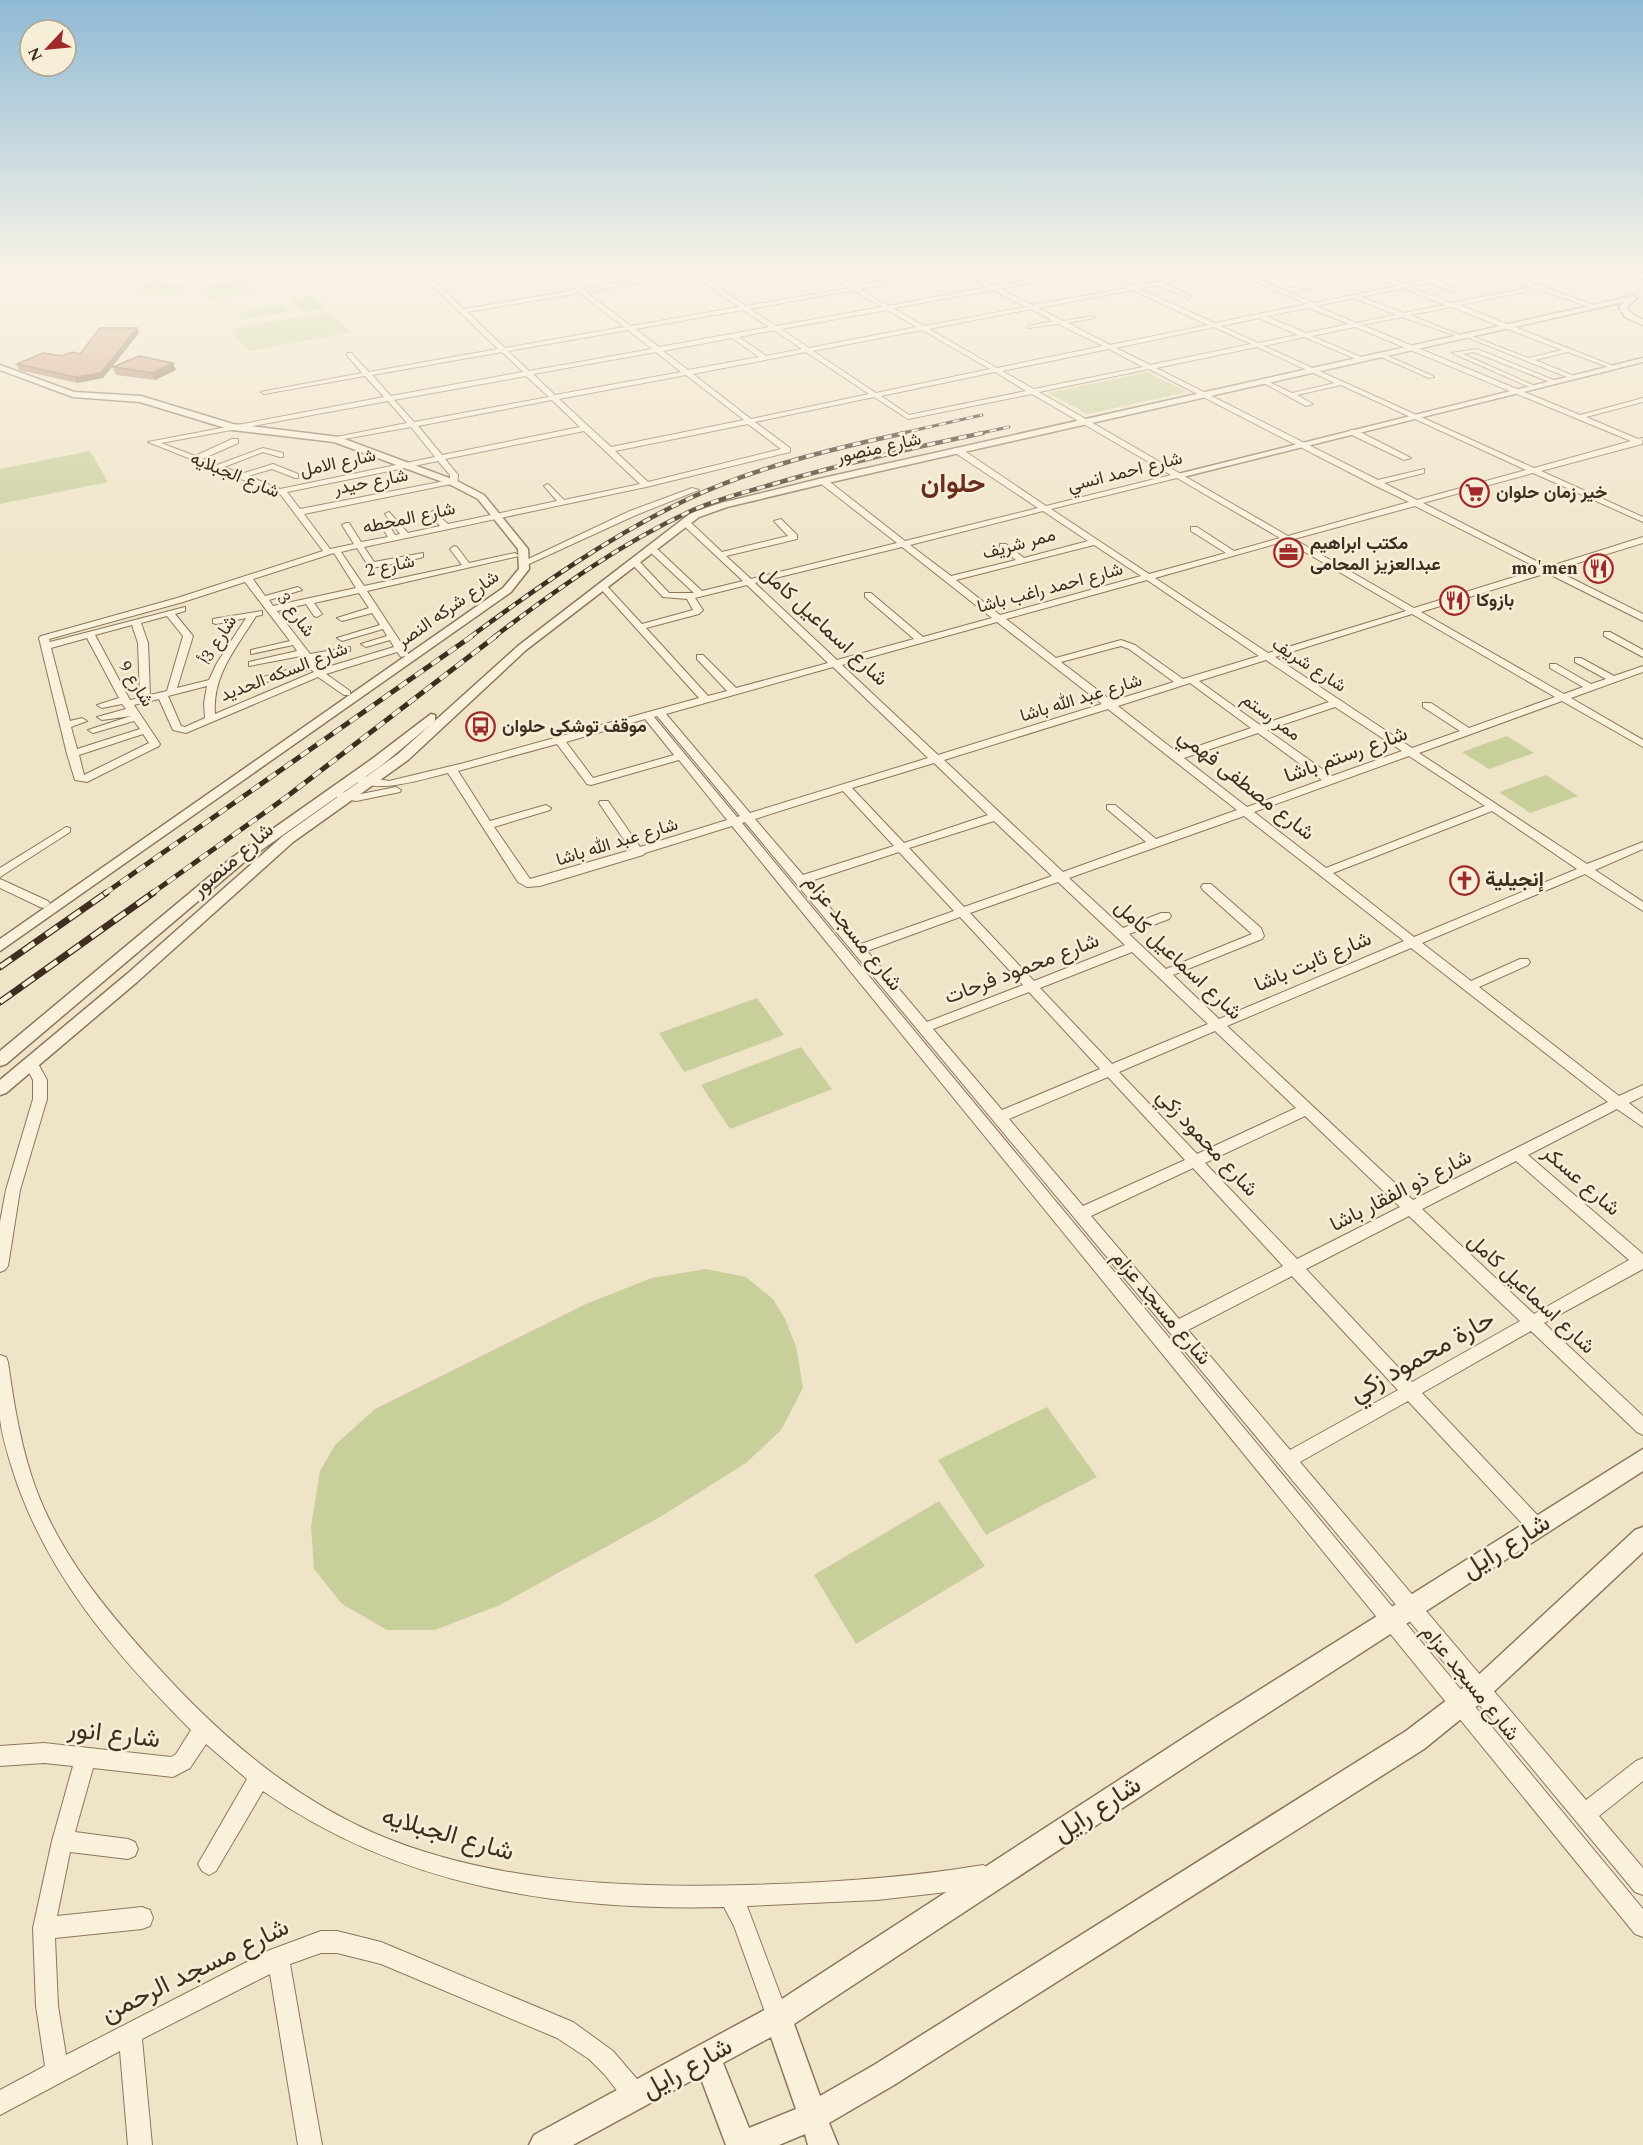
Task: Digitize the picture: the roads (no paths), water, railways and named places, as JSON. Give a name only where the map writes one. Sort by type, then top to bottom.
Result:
[{"type":"street","name":"شارع شركه النصر","points":[[0,935],[347,693],[401,651],[503,583],[513,571],[523,549],[493,517],[478,495],[336,439],[232,427],[153,401],[90,397],[60,392],[10,372]]},
{"type":"street","points":[[264,392],[377,372]]},
{"type":"street","points":[[232,427],[533,372]]},
{"type":"street","points":[[336,439],[693,372]]},
{"type":"street","points":[[841,372],[908,417],[1132,372]]},
{"type":"street","points":[[609,450],[985,372]]},
{"type":"street","points":[[999,372],[1643,744]]},
{"type":"street","points":[[1159,372],[1643,618]]},
{"type":"street","name":"شارع منصور","points":[[0,1060],[238,860],[332,793],[362,780],[432,732],[497,669],[685,522],[724,505],[823,481],[1304,372]]},
{"type":"street","points":[[1319,372],[1643,520]]},
{"type":"street","points":[[1420,372],[1431,377]]},
{"type":"street","points":[[1469,372],[1641,442]]},
{"type":"street","points":[[1499,372],[1534,387]]},
{"type":"street","points":[[1529,372],[1554,382]]},
{"type":"street","points":[[1559,372],[1572,377]]},
{"type":"street","name":"شارع احمد انسي","points":[[690,597],[1592,372]]},
{"type":"street","points":[[528,373],[646,485]]},
{"type":"street","points":[[688,373],[749,421]]},
{"type":"street","points":[[366,374],[440,457],[454,475],[456,485]]},
{"type":"street","points":[[1263,381],[1309,404]]},
{"type":"street","points":[[1290,394],[1342,383]]},
{"type":"street","points":[[1579,417],[1641,402]]},
{"type":"street","name":"شارع المحطه","points":[[45,642],[90,636],[170,613],[332,551],[646,485],[787,450],[749,421]]},
{"type":"street","name":"شارع الجبلايه","points":[[232,427],[152,442],[280,491],[300,512],[361,589],[401,651]]},
{"type":"street","name":"شارع حيدر","points":[[403,464],[586,428]]},
{"type":"street","points":[[1353,432],[1407,458]]},
{"type":"street","points":[[171,451],[199,439]]},
{"type":"street","points":[[195,459],[235,441]]},
{"type":"street","name":"شارع احمد راغب باشا","points":[[332,793],[347,798],[370,796],[466,766],[1641,442]]},
{"type":"street","points":[[218,467],[263,450],[280,455]]},
{"type":"street","name":"شارع شريف","points":[[957,450],[1643,907]]},
{"type":"street","name":"شارع الامل","points":[[280,491],[403,464]]},
{"type":"street","points":[[241,476],[271,466],[295,476]]},
{"type":"street","points":[[1377,483],[1421,471]]},
{"type":"street","name":"شارع مصطفى فهمي","points":[[823,481],[1178,756],[1643,1122]]},
{"type":"street","name":"شارع حيدر","points":[[300,512],[456,485]]},
{"type":"street","points":[[548,486],[562,503]]},
{"type":"street","name":"شارع 2","points":[[248,624],[219,624],[308,601],[330,592],[361,589],[411,578],[435,569],[520,559],[695,490]]},
{"type":"street","points":[[434,513],[446,527]]},
{"type":"street","points":[[389,514],[406,536]]},
{"type":"street","points":[[720,555],[794,537],[778,521]]},
{"type":"street","name":"شارع اسماعيل كامل","points":[[685,522],[1643,1427]]},
{"type":"street","points":[[384,524],[399,560],[411,578]]},
{"type":"street","points":[[346,525],[372,565],[420,555]]},
{"type":"street","points":[[1194,529],[1234,554]]},
{"type":"street","name":"شارع عبد الله باشا","points":[[489,825],[527,883],[546,881],[1643,540]]},
{"type":"street","name":"ممر شريف","points":[[951,579],[1095,542]]},
{"type":"street","points":[[1002,546],[1023,561]]},
{"type":"street","points":[[651,548],[701,594]]},
{"type":"street","points":[[454,549],[467,566]]},
{"type":"street","name":"شارع شركه النصر","points":[[0,946],[507,590],[521,576],[520,559]]},
{"type":"street","points":[[634,561],[666,595],[690,597],[698,610],[640,627]]},
{"type":"street","name":"شارع المحطه","points":[[45,642],[249,581]]},
{"type":"street","name":"شارع 3","points":[[249,581],[311,662],[347,693]]},
{"type":"street","points":[[602,586],[706,700]]},
{"type":"street","points":[[264,599],[298,590]]},
{"type":"street","points":[[868,595],[921,640]]},
{"type":"street","points":[[308,601],[317,614]]},
{"type":"street","points":[[342,618],[374,610]]},
{"type":"street","points":[[167,694],[188,641],[185,630],[170,613]]},
{"type":"street","name":"شارع 3أ","points":[[210,718],[208,701],[211,682],[253,614]]},
{"type":"street","points":[[136,623],[142,643],[145,700]]},
{"type":"street","points":[[344,634],[383,623]]},
{"type":"street","points":[[1607,634],[1643,654]]},
{"type":"street","name":"شارع 9","points":[[72,754],[80,778],[83,780],[152,747],[154,742],[130,708],[90,636]]},
{"type":"street","points":[[366,644],[392,637]]},
{"type":"street","points":[[45,642],[72,754],[146,730]]},
{"type":"street","points":[[254,652],[296,642]]},
{"type":"street","name":"ممر رستم","points":[[1056,661],[1109,644],[1121,643],[1132,647],[1258,729],[1331,781]]},
{"type":"street","points":[[263,680],[280,670],[346,649]]},
{"type":"street","name":"شارع السكه الحديد","points":[[167,694],[177,728],[182,731],[311,662],[401,651]]},
{"type":"street","points":[[700,657],[734,692]]},
{"type":"street","points":[[1578,660],[1613,679]]},
{"type":"street","points":[[252,664],[311,662]]},
{"type":"street","points":[[1553,666],[1591,688]]},
{"type":"street","name":"شارع رستم باشا","points":[[859,950],[1643,669]]},
{"type":"street","points":[[93,730],[145,700],[211,682]]},
{"type":"street","points":[[1178,756],[1336,703]]},
{"type":"street","points":[[102,705],[130,708]]},
{"type":"street","points":[[1427,705],[1469,732]]},
{"type":"street","points":[[102,717],[130,708]]},
{"type":"street","name":"شارع مسجد عزام","points":[[654,714],[681,756],[801,880],[1288,1460],[1401,1613],[1471,1697],[1643,1926]]},
{"type":"street","name":"شارع مسجد عزام","points":[[654,714],[1471,1697],[1585,1814],[1643,1884]]},
{"type":"street","points":[[65,725],[82,721]]},
{"type":"street","points":[[560,741],[591,782],[681,756]]},
{"type":"street","points":[[452,771],[489,825],[546,808]]},
{"type":"street","name":"شارع احمد راغب باشا","points":[[362,780],[389,784],[452,771]]},
{"type":"street","name":"شارع منصور","points":[[0,1089],[132,978],[288,839],[347,798],[362,780]]},
{"type":"street","name":"شارع محمود زكي","points":[[846,788],[1537,1527]]},
{"type":"street","points":[[604,804],[639,853]]},
{"type":"street","points":[[1111,807],[1155,844]]},
{"type":"street","points":[[1326,872],[1493,807]]},
{"type":"street","points":[[801,880],[997,816]]},
{"type":"street","points":[[0,873],[66,830]]},
{"type":"street","name":"شارع ثابت باشا","points":[[999,1117],[1108,1069],[1643,845]]},
{"type":"street","points":[[0,883],[44,904]]},
{"type":"street","points":[[1164,974],[1258,936],[1257,931],[1207,887]]},
{"type":"street","points":[[1121,933],[1165,916]]},
{"type":"street","name":"شارع محمود فرحات","points":[[924,1028],[1134,946]]},
{"type":"street","points":[[1470,986],[1524,962]]},
{"type":"street","points":[[106,970],[132,978]]},
{"type":"street","points":[[0,1266],[4,1218],[40,1099],[40,1080],[31,1063]]},
{"type":"street","name":"شارع ذو الفقار باشا","points":[[1176,1328],[1643,1090]]},
{"type":"street","points":[[1082,1214],[1306,1109]]},
{"type":"street","name":"شارع عسكر","points":[[1519,1155],[1642,1261]]},
{"type":"street","name":"حارة محمود زكي","points":[[1288,1460],[1642,1261]]},
{"type":"street","name":"شارع الجبلايه","points":[[0,1362],[4,1402],[16,1459],[37,1518],[62,1565],[99,1615],[203,1730],[260,1776],[316,1815],[374,1843],[443,1866],[562,1892],[730,1897],[912,1888],[997,1874]]},
{"type":"street","name":"شارع رايل","points":[[544,2145],[778,2018],[1401,1613],[1643,1460]]},
{"type":"street","points":[[706,2057],[742,2145],[813,2116],[921,2052],[1415,1740],[1471,1697],[1643,1537]]},
{"type":"street","name":"شارع انور","points":[[0,1756],[43,1753],[173,1767],[183,1761],[203,1730]]},
{"type":"street","points":[[57,2072],[47,2006],[44,1928],[62,1841],[86,1757]]},
{"type":"street","points":[[1585,1814],[1643,1768]]},
{"type":"street","points":[[209,1864],[260,1776]]},
{"type":"street","points":[[62,1841],[128,1849]]},
{"type":"street","points":[[730,1897],[743,1921],[823,2145]]},
{"type":"street","points":[[44,1928],[142,1918]]},
{"type":"street","name":"شارع مسجد الرحمن","points":[[0,2103],[130,2033],[278,1958],[321,1942],[336,1942],[381,1953],[535,2016],[587,2042],[607,2057],[636,2097]]},
{"type":"street","points":[[278,1958],[310,2145]]},
{"type":"street","points":[[130,2033],[140,2145]]},
{"type":"railway","points":[[898,434],[982,415]]},
{"type":"railway","points":[[976,434],[1009,427]]},
{"type":"railway","points":[[470,637],[603,545],[688,499],[767,468],[822,452],[905,433]]},
{"type":"railway","points":[[494,637],[566,584],[615,552],[666,523],[704,505],[834,467],[983,433]]},
{"type":"railway","points":[[104,894],[472,636]]},
{"type":"railway","points":[[151,894],[285,798],[496,636]]},
{"type":"railway","points":[[0,967],[106,893]]},
{"type":"railway","points":[[0,1002],[153,893]]},
{"type":"place","name":"خير زمان حلوان","points":[[1475,492]]},
{"type":"place","name":"مكتب ابراهيم عبدالعزيز المحامى","points":[[1289,553]]},
{"type":"place","name":"mo'men","points":[[1599,568]]},
{"type":"place","name":"بازوكا","points":[[1455,600]]},
{"type":"place","name":"موقف توشكى حلوان","points":[[481,726]]},
{"type":"place","name":"إنجيلية","points":[[1464,880]]},
{"type":"district","name":"حلوان","points":[[953,484]]}]
